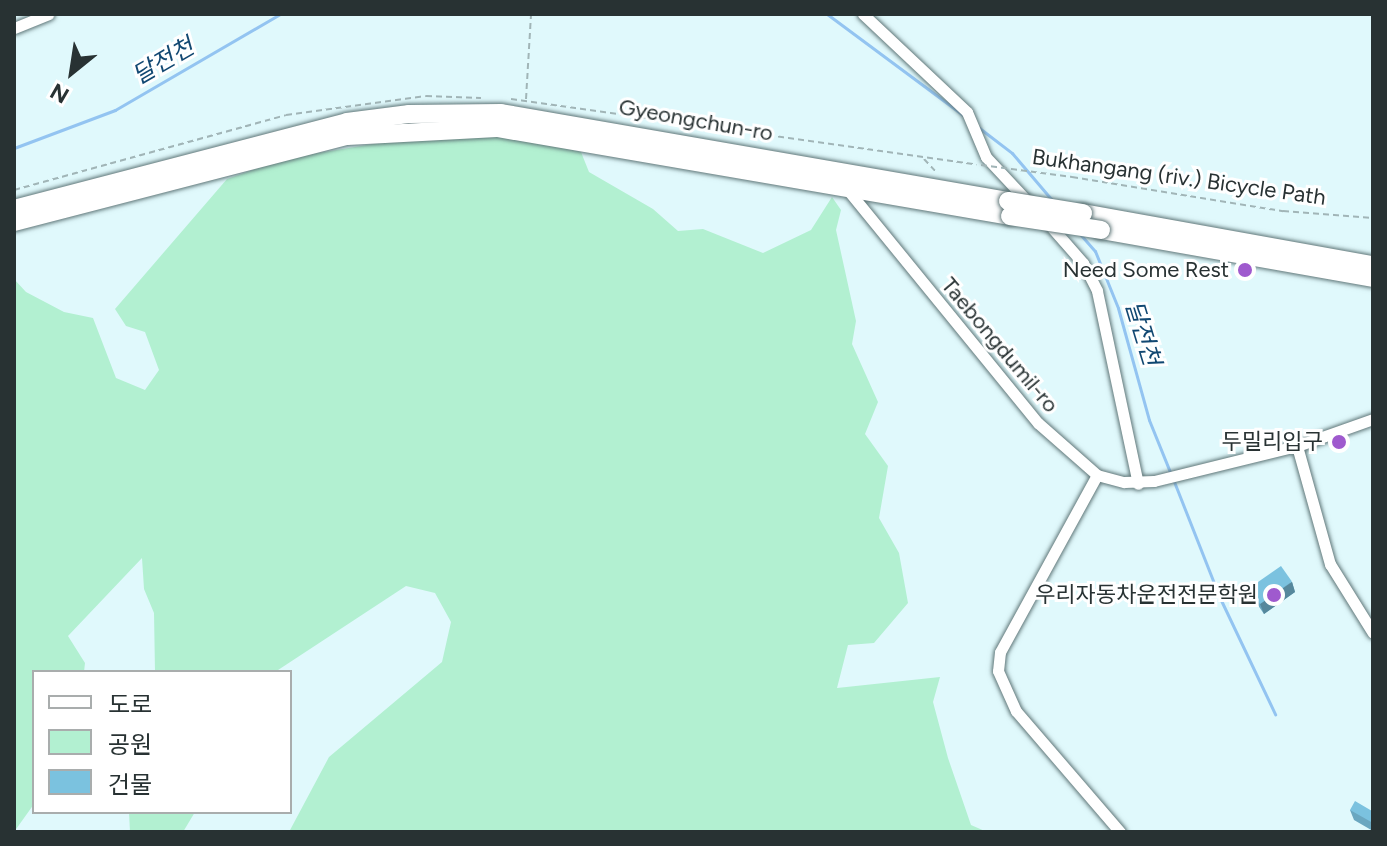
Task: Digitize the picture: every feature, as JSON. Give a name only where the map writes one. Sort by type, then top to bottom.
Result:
[{"type":"main road","name":"Gyeongchun-ro","points":[[14,209],[347,122],[486,113],[634,134],[1009,208],[1101,230],[1373,278]]},
{"type":"main road","name":"Gyeongchun-ro","points":[[14,222],[237,161],[347,136],[402,130],[497,128],[845,186],[1009,208],[1083,213],[1373,265]]},
{"type":"street","points":[[14,28],[48,14]]},
{"type":"street","points":[[865,15],[974,123],[983,161],[1056,231],[1093,279],[1138,484]]},
{"type":"street","name":"Taebongdumil-ro","points":[[845,186],[1038,423],[1097,475],[1138,484],[1297,446]]},
{"type":"street","points":[[1373,419],[1297,446],[1330,564],[1373,633]]},
{"type":"street","points":[[1097,475],[1000,652],[998,671],[1016,711],[1120,832]]},
{"type":"path","points":[[526,100],[531,14]]},
{"type":"path","name":"Bukhangang (riv.) Bicycle Path","points":[[983,161],[1283,211],[1373,218]]},
{"type":"green space","points":[[511,135],[581,152],[589,172],[653,209],[678,231],[703,229],[763,253],[811,230],[832,197],[841,210],[836,230],[856,321],[852,344],[878,402],[865,434],[888,466],[879,518],[899,553],[908,603],[874,643],[848,645],[837,688],[940,677],[933,702],[948,758],[971,825],[987,832],[289,832],[329,757],[442,662],[451,622],[435,593],[406,586],[278,670],[155,670],[154,613],[144,589],[142,558],[68,636],[85,663],[84,670],[32,670],[32,807],[14,832],[14,279],[26,292],[64,312],[93,318],[116,378],[145,390],[159,370],[145,332],[126,326],[115,309],[227,179],[287,158],[404,139]]},
{"type":"green space","points":[[129,814],[194,814],[183,832],[130,832]]},
{"type":"building","points":[[1281,566],[1292,582],[1260,604],[1249,588]]},
{"type":"building","points":[[1355,801],[1373,810],[1373,823],[1350,810]]},
{"type":"waterway","name":"달전천","points":[[14,148],[115,110],[280,14]]},
{"type":"waterway","name":"달전천","points":[[827,14],[963,115]]},
{"type":"waterway","name":"달전천","points":[[978,127],[1012,153],[1052,200]]},
{"type":"waterway","name":"달전천","points":[[1080,234],[1095,251],[1118,308],[1149,420],[1170,472]]},
{"type":"waterway","name":"달전천","points":[[1173,479],[1219,596],[1275,714]]},
{"type":"place","name":"Need Some Rest","points":[[1245,270]]},
{"type":"place","name":"두밀리입구","points":[[1339,442]]},
{"type":"place","name":"우리자동차운전전문학원","points":[[1274,595]]}]
